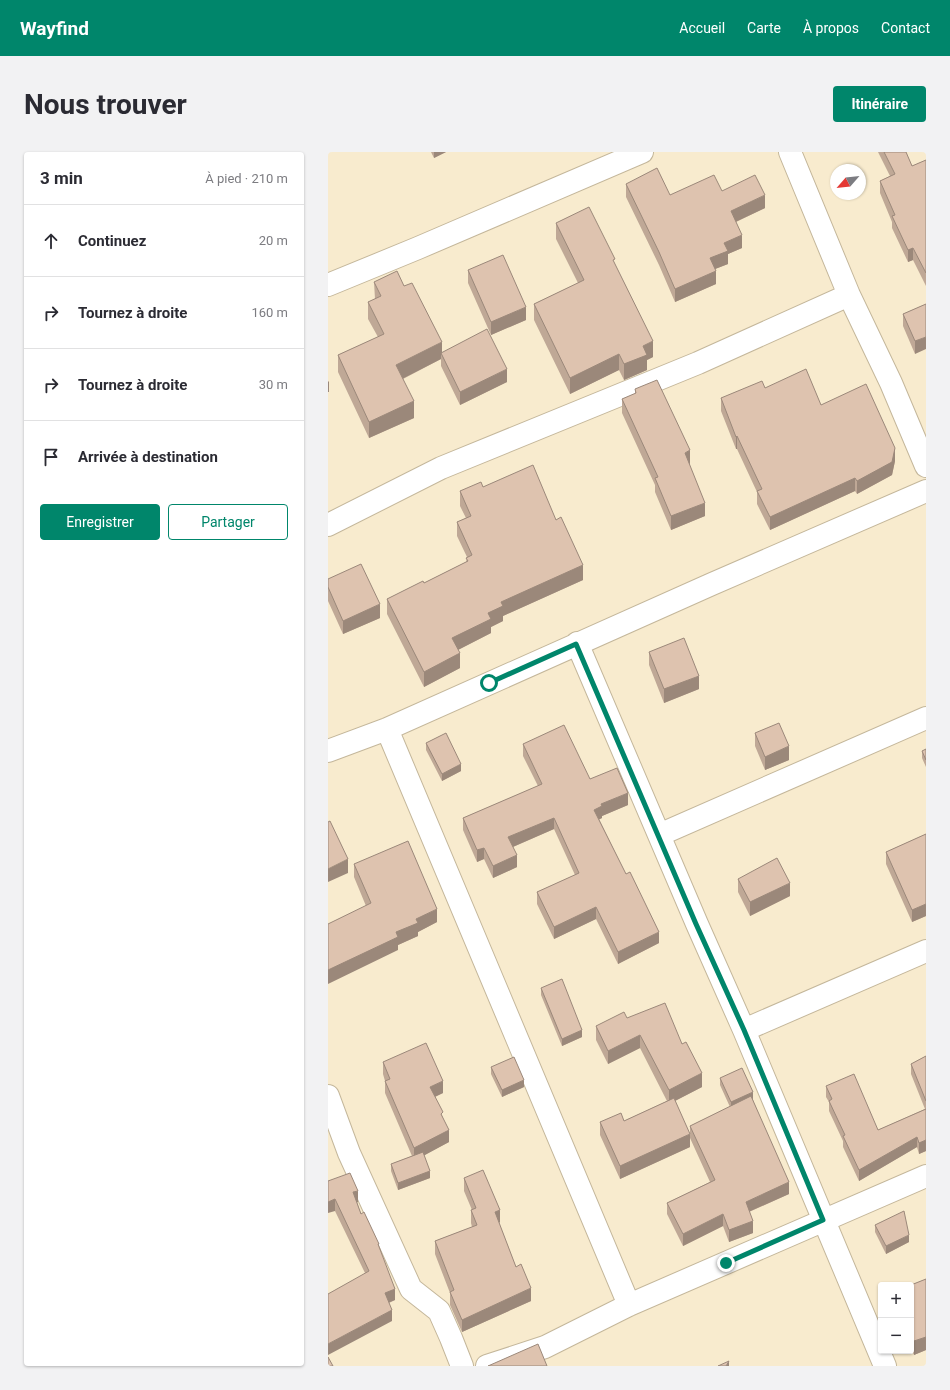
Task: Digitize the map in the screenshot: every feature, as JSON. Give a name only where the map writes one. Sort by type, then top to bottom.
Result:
[{"type":"street","points":[[328,286],[642,152]]},
{"type":"street","points":[[790,152],[850,295],[891,383],[926,466]]},
{"type":"street","points":[[328,526],[442,468],[698,363],[850,295]]},
{"type":"street","points":[[328,751],[387,729],[576,644],[926,491]]},
{"type":"street","points":[[576,644],[696,924],[744,1030],[885,1366]]},
{"type":"street","points":[[659,835],[926,718]]},
{"type":"street","points":[[387,729],[629,1305]]},
{"type":"street","points":[[744,1030],[926,951]]},
{"type":"street","points":[[328,1096],[349,1152],[411,1289],[439,1311],[462,1366]]},
{"type":"street","points":[[487,1366],[546,1347],[629,1305],[926,1176]]},
{"type":"building","points":[[884,152],[906,152],[912,166],[926,160],[926,273],[913,248],[908,250],[892,216],[895,215],[880,181],[895,174]]},
{"type":"building","points":[[657,168],[670,195],[714,175],[722,191],[755,175],[765,195],[731,211],[742,235],[724,243],[728,251],[710,258],[716,271],[675,289],[626,184]]},
{"type":"building","points":[[589,207],[653,341],[643,346],[647,355],[624,364],[619,354],[570,378],[534,304],[584,280],[556,223]]},
{"type":"building","points":[[503,255],[526,307],[491,322],[468,270]]},
{"type":"building","points":[[397,271],[404,286],[412,283],[442,342],[396,365],[414,401],[369,422],[338,355],[384,334],[368,302],[381,296],[374,282]]},
{"type":"building","points":[[926,304],[926,337],[915,341],[903,314]]},
{"type":"building","points":[[487,329],[507,369],[460,392],[441,353]]},
{"type":"building","points":[[806,369],[821,405],[866,384],[895,448],[892,462],[857,481],[855,478],[770,517],[757,491],[762,489],[737,436],[736,437],[721,398],[762,381],[765,388]]},
{"type":"building","points":[[657,380],[690,450],[685,453],[705,503],[671,516],[655,478],[658,477],[622,399],[636,393],[635,389]]},
{"type":"building","points":[[533,465],[556,520],[561,517],[583,565],[501,602],[503,606],[488,613],[491,619],[452,638],[460,653],[424,672],[387,599],[423,581],[424,583],[468,561],[466,558],[472,555],[457,522],[471,516],[460,491],[481,482],[483,487]]},
{"type":"building","points":[[361,564],[380,604],[343,621],[328,587],[328,579]]},
{"type":"building","points":[[684,638],[699,676],[664,689],[649,652]]},
{"type":"building","points":[[779,723],[789,746],[765,757],[755,733]]},
{"type":"building","points":[[564,725],[590,779],[617,768],[628,793],[601,804],[602,806],[594,810],[626,874],[630,872],[659,932],[618,952],[596,907],[554,927],[537,892],[579,873],[554,818],[508,837],[517,855],[493,866],[484,848],[477,850],[463,818],[542,784],[523,744]]},
{"type":"building","points":[[446,733],[461,764],[442,774],[426,743]]},
{"type":"building","points":[[926,749],[926,760],[922,751]]},
{"type":"building","points":[[330,821],[348,859],[328,869],[328,822]]},
{"type":"building","points":[[926,834],[926,904],[912,910],[886,852]]},
{"type":"building","points":[[408,841],[437,909],[416,919],[418,923],[396,932],[398,937],[328,970],[328,924],[371,903],[354,864]]},
{"type":"building","points":[[777,858],[790,883],[750,902],[738,879]]},
{"type":"building","points":[[562,979],[582,1030],[562,1039],[541,988]]},
{"type":"building","points":[[665,1003],[682,1044],[686,1042],[702,1073],[669,1090],[640,1035],[608,1051],[596,1026],[624,1012],[627,1018]]},
{"type":"building","points":[[426,1043],[443,1081],[430,1087],[443,1112],[441,1114],[449,1130],[414,1148],[385,1081],[390,1079],[383,1062]]},
{"type":"building","points":[[926,1056],[926,1101],[911,1064]]},
{"type":"building","points":[[514,1057],[524,1080],[502,1090],[491,1067]]},
{"type":"building","points":[[742,1068],[753,1092],[731,1102],[720,1078]]},
{"type":"building","points":[[854,1074],[878,1130],[926,1109],[926,1140],[919,1143],[917,1137],[859,1170],[829,1101],[832,1099],[826,1086]]},
{"type":"building","points":[[751,1096],[789,1182],[746,1202],[753,1221],[729,1230],[723,1214],[683,1234],[667,1203],[715,1180],[690,1126]]},
{"type":"building","points":[[674,1098],[690,1134],[620,1166],[600,1122],[621,1113],[624,1121]]},
{"type":"building","points":[[423,1152],[430,1171],[398,1183],[391,1164]]},
{"type":"building","points":[[483,1170],[500,1210],[495,1212],[516,1267],[521,1264],[531,1288],[462,1320],[450,1292],[454,1290],[435,1241],[477,1225],[471,1210],[476,1208],[464,1178]]},
{"type":"building","points":[[350,1173],[358,1191],[353,1192],[361,1214],[364,1212],[379,1244],[395,1289],[385,1293],[392,1310],[328,1344],[328,1294],[369,1271],[335,1199],[328,1202],[328,1181]]},
{"type":"building","points":[[904,1211],[909,1235],[886,1246],[875,1225]]},
{"type":"building","points":[[926,1279],[926,1337],[914,1341],[914,1318],[914,1284]]},
{"type":"building","points":[[538,1344],[547,1366],[488,1366]]},
{"type":"building","points":[[328,1357],[333,1366],[328,1366]]},
{"type":"building","points":[[729,1361],[726,1366],[718,1366]]},
{"type":"route","points":[[489,683],[576,644],[696,924],[744,1030],[823,1220],[726,1263]]}]
